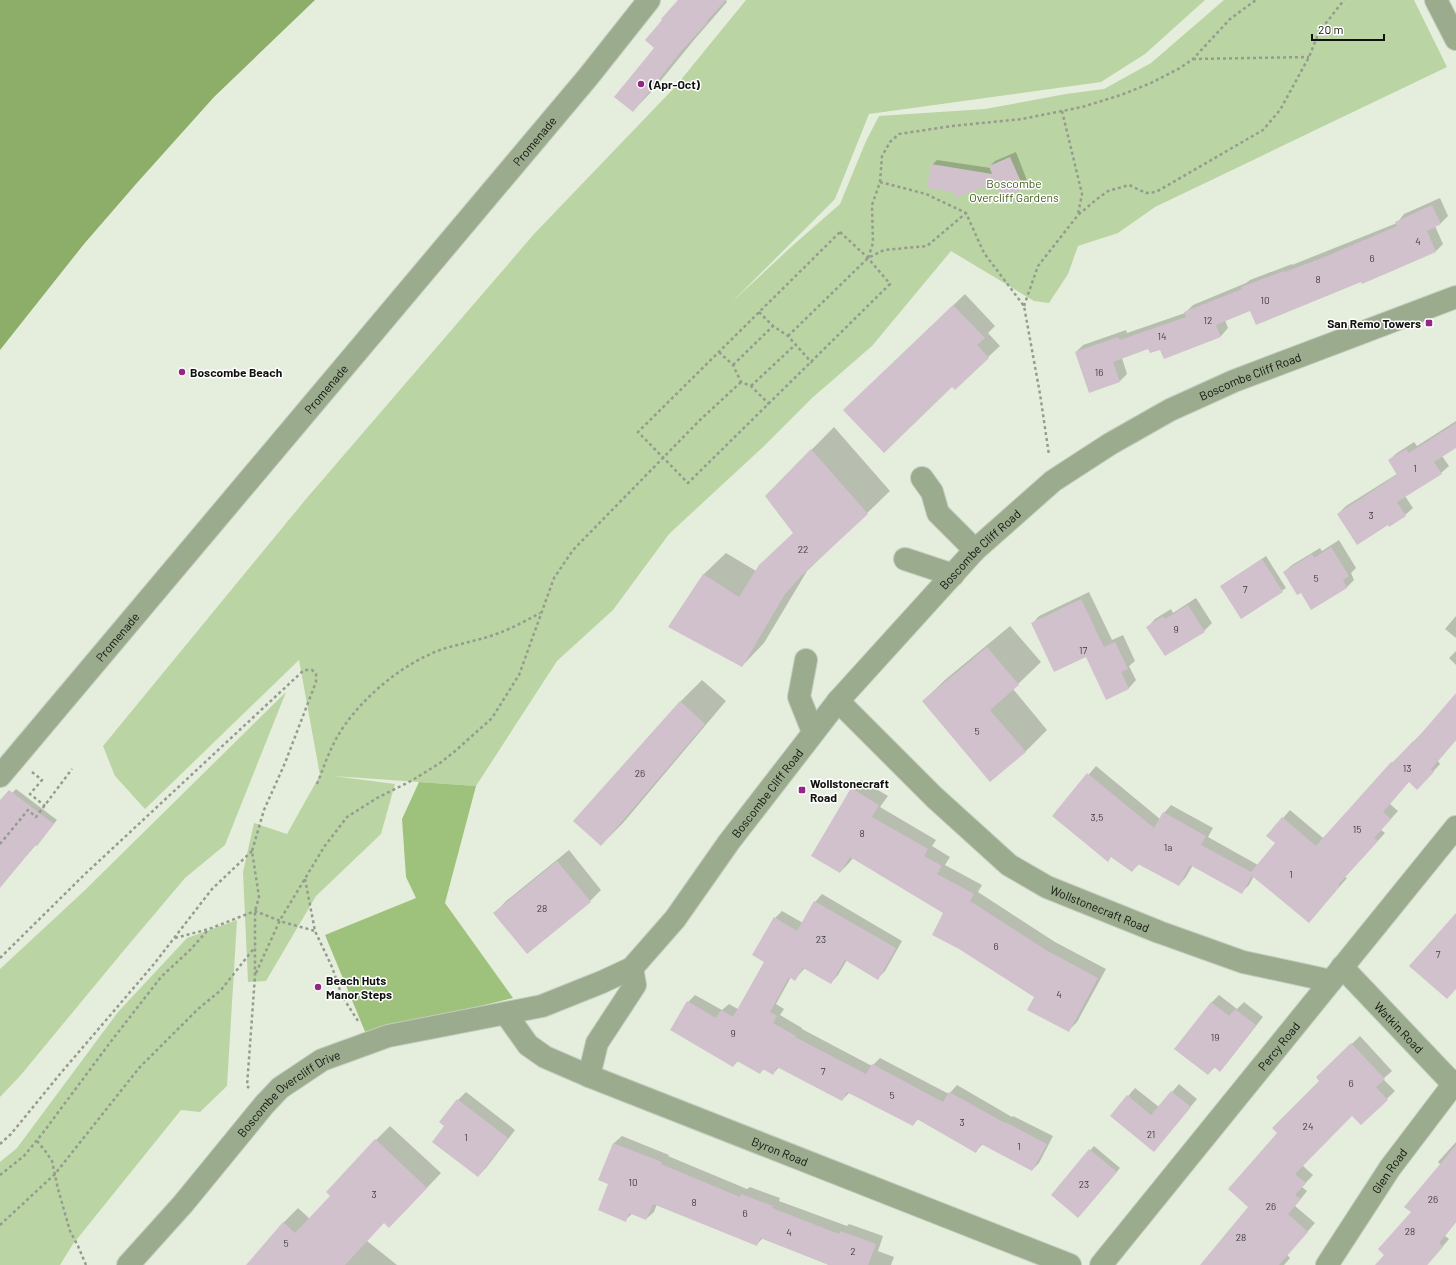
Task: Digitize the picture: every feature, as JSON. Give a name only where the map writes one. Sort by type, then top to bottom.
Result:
[{"type":"street","name":"Promenade","points":[[0,776],[588,77],[649,0]]},
{"type":"street","points":[[1436,0],[1456,39]]},
{"type":"street","name":"Boscombe Cliff Road","points":[[506,1014],[542,1006],[602,982],[632,968],[675,919],[729,842],[838,701],[975,550],[1053,481],[1110,444],[1170,410],[1234,381],[1456,297]]},
{"type":"street","points":[[922,478],[932,492],[938,513],[975,550]]},
{"type":"street","points":[[906,559],[953,575]]},
{"type":"street","points":[[806,660],[799,697],[813,732]]},
{"type":"street","name":"Wollstonecraft Road","points":[[838,701],[934,797],[1009,865],[1041,884],[1159,932],[1243,962],[1337,974]]},
{"type":"street","name":"Percy Road","points":[[1101,1265],[1456,827]]},
{"type":"street","points":[[589,1076],[597,1042],[635,985],[632,968]]},
{"type":"street","name":"Watkin Road","points":[[1337,974],[1455,1084]]},
{"type":"street","name":"Byron Road","points":[[506,1014],[528,1045],[545,1057],[589,1076],[1070,1265]]},
{"type":"street","name":"Boscombe Overcliff Drive","points":[[128,1265],[183,1204],[264,1105],[280,1088],[322,1060],[388,1036],[506,1014]]},
{"type":"street","name":"Glen Road","points":[[1327,1265],[1390,1168],[1455,1084]]},
{"type":"path","points":[[868,258],[873,243],[872,205],[880,182],[882,156],[890,142],[899,134],[939,127],[1022,119],[1062,111],[1099,102],[1151,83],[1180,68],[1193,59],[1230,19],[1256,0]]},
{"type":"path","points":[[1024,306],[1038,266],[1078,215],[1097,199],[1108,191],[1129,185],[1146,193],[1156,192],[1263,130],[1280,110],[1309,57],[1319,32],[1344,0]]},
{"type":"path","points":[[1193,59],[1309,57]]},
{"type":"path","points":[[1062,111],[1082,194],[1078,215]]},
{"type":"path","points":[[880,182],[926,194],[966,213],[984,253],[1024,306],[1040,394],[1053,481]]},
{"type":"path","points":[[788,336],[868,258],[884,250],[927,246],[966,213]]},
{"type":"path","points":[[840,232],[868,258],[890,284],[688,483],[638,432],[760,312],[840,232]]},
{"type":"path","points":[[760,312],[774,326],[788,336],[812,362]]},
{"type":"path","points":[[733,365],[774,326]]},
{"type":"path","points":[[751,386],[795,345]]},
{"type":"path","points":[[719,352],[733,365],[741,382],[751,386],[769,404]]},
{"type":"path","points":[[255,976],[280,920],[324,846],[347,817],[377,798],[411,781],[440,763],[492,718],[519,675],[554,578],[573,550],[700,420],[741,382]]},
{"type":"path","points":[[317,784],[331,749],[348,722],[373,694],[407,666],[443,649],[499,633],[541,613]]},
{"type":"path","points":[[0,958],[84,875],[304,670],[312,670],[316,674],[316,682],[285,763],[264,810],[252,851],[259,898],[255,911],[255,976],[247,1086],[264,1105]]},
{"type":"path","points":[[0,844],[28,810],[36,817],[72,769]]},
{"type":"path","points":[[42,780],[30,794],[45,806]]},
{"type":"path","points":[[0,1144],[11,1134],[174,939],[212,889],[252,851]]},
{"type":"path","points":[[305,878],[315,931],[332,966],[342,996],[358,1021],[365,1019]]},
{"type":"path","points":[[174,939],[209,929],[255,911],[283,922],[315,931]]},
{"type":"path","points":[[0,1175],[24,1156],[37,1141],[161,977],[190,950],[209,929]]},
{"type":"path","points":[[0,1224],[55,1174],[139,1068],[196,1010],[221,990],[255,946]]},
{"type":"path","points":[[37,1141],[52,1161],[70,1231],[86,1265]]},
{"type":"green space","name":"Boscombe Overcliff Gardens","points":[[746,0],[1205,0],[1145,54],[1101,82],[869,114],[835,199],[732,302],[840,204],[866,141],[879,116],[985,109],[1066,94],[1104,89],[1151,63],[1224,0],[1414,0],[1447,67],[1155,207],[1118,233],[1078,246],[1068,274],[1049,303],[1034,301],[951,251],[872,346],[812,398],[763,447],[669,534],[613,610],[557,661],[476,786],[333,776],[395,784],[381,834],[316,896],[266,981],[248,982],[243,872],[254,823],[287,834],[320,775],[299,660],[145,809],[115,776],[103,746],[306,499],[534,234],[675,87]]},
{"type":"green space","points":[[286,692],[225,845],[185,878],[20,1076],[0,1097],[0,969],[83,892]]},
{"type":"green space","points":[[237,920],[227,1086],[200,1112],[181,1110],[73,1244],[60,1265],[0,1265],[0,1162],[17,1148],[118,1012],[187,938]]},
{"type":"shaded area","points":[[0,0],[315,0],[214,97],[84,244],[0,350]]},
{"type":"shaded area","points":[[419,782],[476,786],[445,903],[513,998],[366,1034],[325,935],[416,898],[406,877],[402,819]]},
{"type":"building","points":[[678,0],[726,0],[682,50],[633,112],[614,97],[654,48],[645,40]]},
{"type":"building","points":[[1010,157],[1024,189],[1002,198],[995,182],[953,199],[955,192],[927,188],[931,164],[992,174],[989,166]]},
{"type":"building","points":[[1432,205],[1441,224],[1427,231],[1436,252],[1362,284],[1361,282],[1256,325],[1250,311],[1216,325],[1221,337],[1164,359],[1160,350],[1150,353],[1148,349],[1113,362],[1120,382],[1089,393],[1075,352],[1118,337],[1120,340],[1186,317],[1184,312],[1242,289],[1241,287],[1327,256],[1397,226],[1395,222]]},
{"type":"building","points":[[953,305],[985,338],[977,345],[989,358],[955,390],[952,387],[884,453],[843,410]]},
{"type":"building","points":[[1456,423],[1456,448],[1434,462],[1442,474],[1397,502],[1406,516],[1389,527],[1388,525],[1357,545],[1337,514],[1397,475],[1388,460],[1406,449],[1409,453]]},
{"type":"building","points":[[811,449],[868,514],[801,576],[785,594],[742,667],[668,627],[703,574],[739,597],[759,565],[793,533],[765,496]]},
{"type":"building","points":[[1331,547],[1349,576],[1343,580],[1347,588],[1311,610],[1301,593],[1297,595],[1283,572],[1312,554],[1314,558]]},
{"type":"building","points":[[1262,559],[1283,592],[1241,619],[1220,586]]},
{"type":"building","points":[[1081,599],[1104,647],[1115,642],[1128,669],[1121,672],[1129,689],[1106,700],[1086,657],[1054,672],[1031,623]]},
{"type":"building","points":[[1188,605],[1205,632],[1165,656],[1146,627],[1163,616],[1165,619]]},
{"type":"building","points":[[987,647],[1019,685],[990,710],[1026,752],[990,782],[922,701]]},
{"type":"building","points":[[1456,693],[1456,740],[1431,769],[1434,772],[1417,790],[1409,782],[1383,812],[1391,819],[1374,838],[1378,841],[1338,885],[1340,886],[1309,923],[1252,876],[1242,894],[1190,865],[1179,886],[1138,864],[1132,872],[1111,857],[1108,862],[1052,816],[1087,773],[1154,828],[1163,812],[1206,836],[1201,845],[1251,872],[1275,843],[1266,836],[1282,817],[1316,846],[1391,762],[1393,763],[1413,741],[1414,742]]},
{"type":"building","points":[[680,701],[705,724],[601,846],[573,821]]},
{"type":"building","points":[[851,788],[879,805],[872,817],[928,849],[924,856],[942,866],[937,874],[974,894],[970,901],[1046,950],[1098,978],[1069,1032],[1027,1010],[1034,997],[959,949],[932,935],[943,913],[850,857],[840,873],[811,856]]},
{"type":"building","points":[[9,790],[54,824],[0,888],[0,800]]},
{"type":"building","points":[[557,861],[591,902],[527,954],[493,913]]},
{"type":"building","points":[[814,901],[896,948],[878,980],[845,960],[831,984],[803,968],[795,981],[789,977],[770,1012],[777,1016],[773,1023],[796,1036],[795,1037],[866,1074],[872,1064],[943,1102],[949,1092],[1047,1144],[1032,1171],[981,1144],[976,1153],[917,1119],[913,1126],[847,1092],[842,1101],[777,1067],[773,1075],[763,1069],[760,1074],[737,1061],[733,1067],[670,1030],[687,1001],[716,1018],[721,1010],[733,1017],[764,962],[752,955],[774,917],[797,931]]},
{"type":"building","points":[[1456,913],[1456,989],[1447,999],[1409,966]]},
{"type":"building","points":[[1211,1002],[1229,1016],[1235,1009],[1256,1025],[1220,1072],[1214,1067],[1208,1075],[1174,1049]]},
{"type":"building","points":[[1351,1043],[1385,1079],[1376,1087],[1388,1100],[1361,1125],[1352,1116],[1295,1174],[1306,1183],[1295,1195],[1301,1199],[1288,1214],[1308,1232],[1279,1265],[1200,1265],[1248,1207],[1228,1189],[1277,1133],[1272,1128],[1319,1081],[1316,1077]]},
{"type":"building","points":[[1171,1091],[1191,1107],[1154,1152],[1110,1116],[1127,1095],[1151,1115]]},
{"type":"building","points":[[457,1099],[508,1138],[478,1177],[432,1142],[444,1126],[439,1122]]},
{"type":"building","points":[[375,1139],[427,1188],[389,1228],[384,1223],[345,1265],[246,1265],[283,1222],[295,1233],[330,1196],[326,1192]]},
{"type":"building","points":[[613,1143],[662,1162],[661,1164],[740,1197],[741,1194],[773,1206],[772,1208],[839,1234],[840,1231],[876,1244],[868,1265],[829,1265],[760,1238],[757,1246],[653,1204],[646,1220],[629,1213],[626,1222],[598,1210],[608,1184],[598,1180]]},
{"type":"building","points":[[1456,1145],[1456,1222],[1439,1243],[1443,1247],[1427,1265],[1375,1265],[1384,1255],[1378,1249],[1411,1212],[1404,1207]]},
{"type":"building","points":[[1089,1149],[1117,1172],[1078,1218],[1051,1195]]},
{"type":"place","name":"(Apr-Oct)","points":[[641,84]]},
{"type":"place","name":"San Remo Towers","points":[[1429,323]]},
{"type":"place","name":"Boscombe Beach","points":[[182,372]]},
{"type":"place","name":"Wollstonecraft Road","points":[[802,790]]},
{"type":"place","name":"Beach Huts Manor Steps","points":[[318,987]]}]
